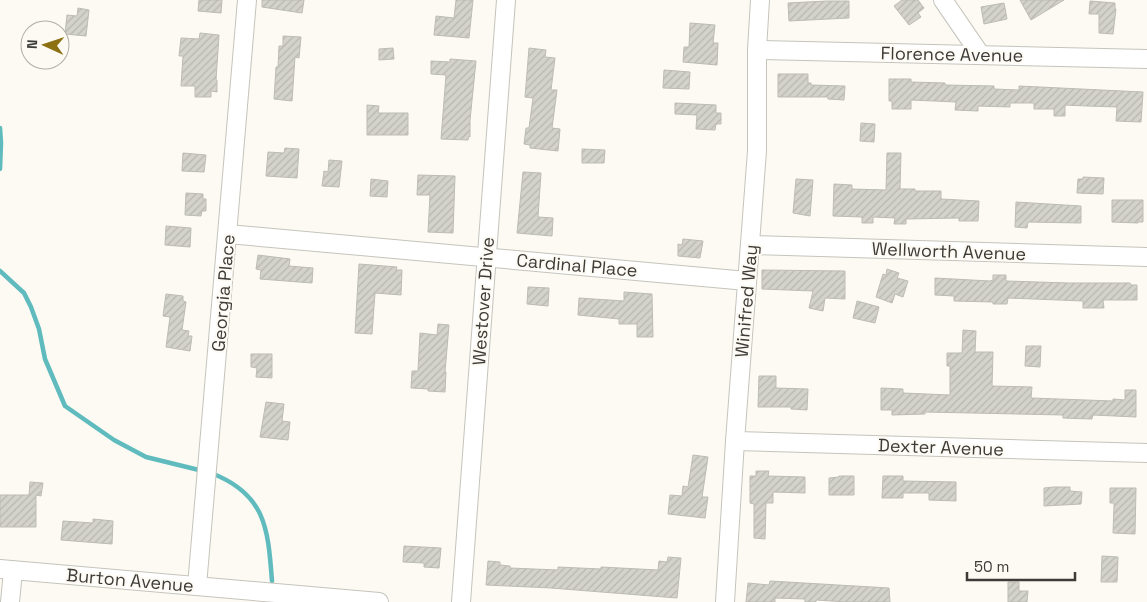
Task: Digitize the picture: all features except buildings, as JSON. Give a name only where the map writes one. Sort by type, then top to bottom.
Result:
[{"type":"street","name":"Georgia Place","points":[[197,586],[247,0]]},
{"type":"street","name":"Westover Drive","points":[[461,602],[506,0]]},
{"type":"street","name":"Winifred Way","points":[[725,602],[757,150],[757,50],[760,0]]},
{"type":"street","points":[[943,0],[980,54]]},
{"type":"street","name":"Florence Avenue","points":[[757,50],[1147,59]]},
{"type":"street","name":"Cardinal Place","points":[[228,234],[747,281]]},
{"type":"street","name":"Wellworth Avenue","points":[[751,246],[1147,257]]},
{"type":"street","name":"Dexter Avenue","points":[[735,441],[1147,453]]},
{"type":"street","points":[[7,570],[10,602]]},
{"type":"street","name":"Burton Avenue","points":[[7,570],[379,602]]},
{"type":"waterway","points":[[0,128],[0,169]]},
{"type":"waterway","points":[[0,271],[24,293],[31,307],[39,329],[45,359],[65,406],[114,440],[146,457],[203,471]]},
{"type":"waterway","points":[[211,473],[243,491],[261,515],[269,545],[272,581]]}]
